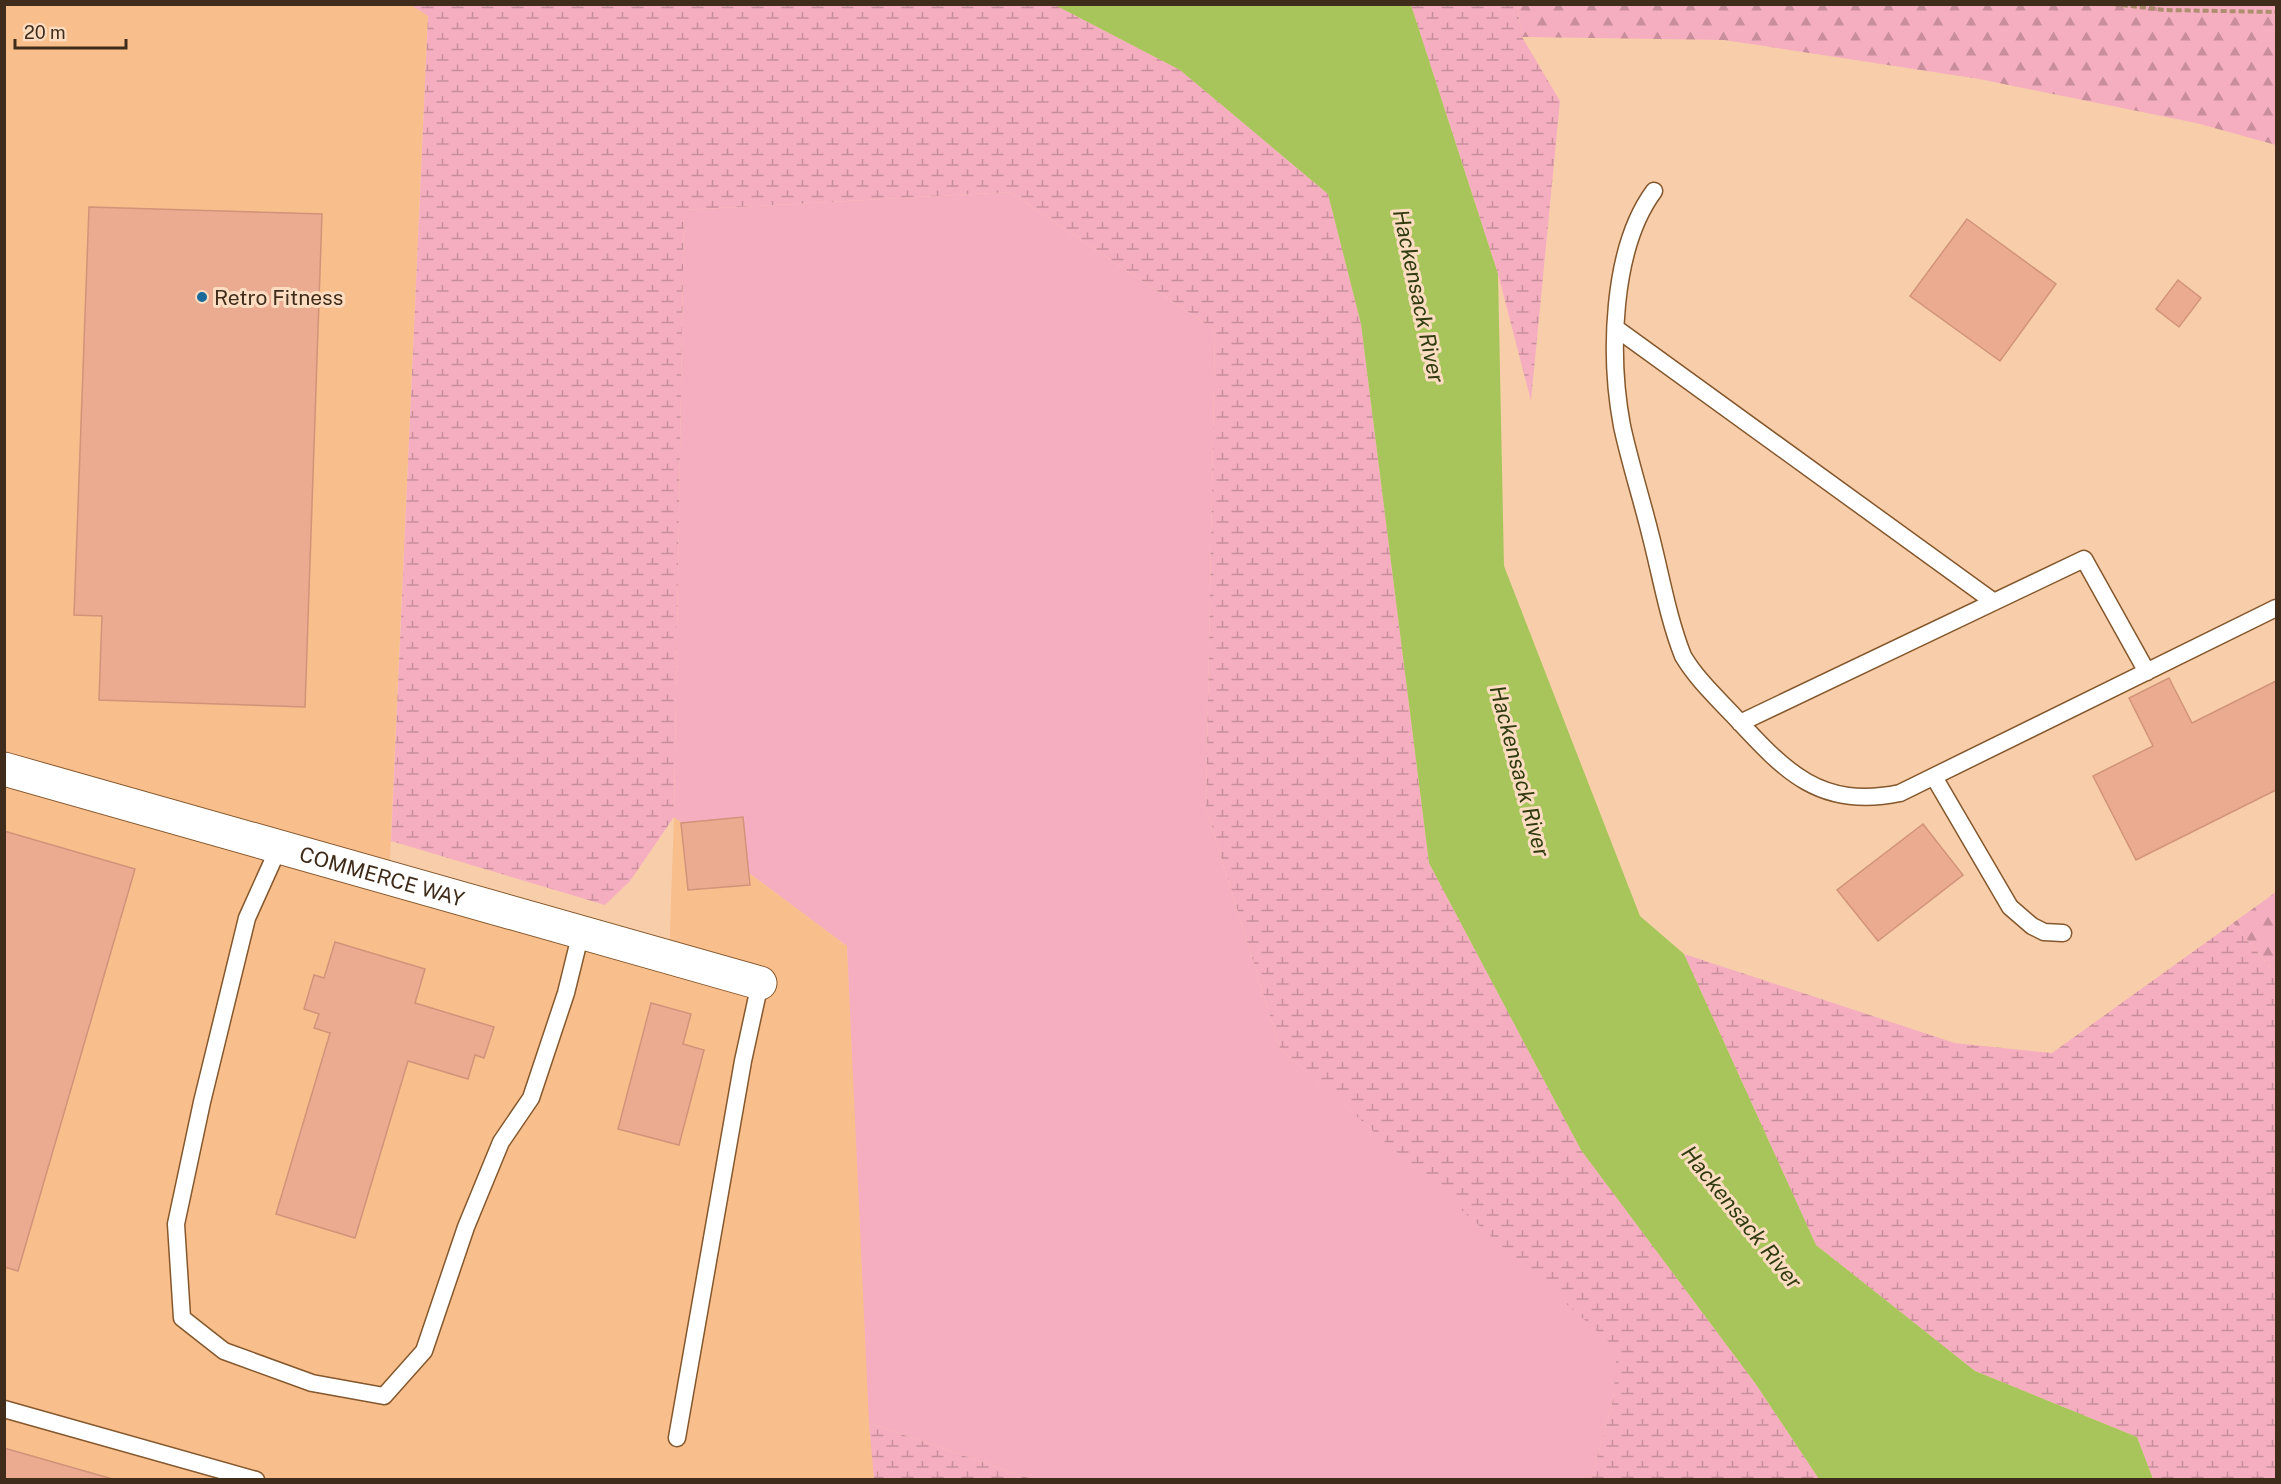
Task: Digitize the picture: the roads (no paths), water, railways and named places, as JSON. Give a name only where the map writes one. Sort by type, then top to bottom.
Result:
[{"type":"street","name":"COMMERCE WAY","points":[[4,769],[760,983]]},
{"type":"lane","points":[[1654,191],[1632,233],[1624,262],[1617,329],[1617,382],[1623,427],[1677,642],[1689,667],[1774,761],[1819,789],[1858,798],[1900,793],[2277,608]]},
{"type":"lane","points":[[1617,329],[1994,602]]},
{"type":"lane","points":[[1740,723],[2084,559],[2147,672]]},
{"type":"lane","points":[[1934,777],[2010,907],[2032,926],[2044,932],[2063,933]]},
{"type":"lane","points":[[279,847],[247,918],[197,1124],[176,1224],[182,1318],[224,1351],[312,1383],[384,1396],[424,1351],[466,1227],[501,1142],[531,1098],[566,993],[581,932]]},
{"type":"lane","points":[[677,1438],[743,1061],[760,983]]},
{"type":"lane","points":[[4,1409],[256,1479]]},
{"type":"water","name":"Hackensack River","points":[[1055,5],[1411,5],[1498,274],[1504,566],[1640,916],[1684,954],[1816,1245],[1975,1371],[2137,1437],[2153,1479],[1819,1479],[1755,1383],[1581,1150],[1429,863],[1361,324],[1328,194],[1180,70]]},
{"type":"place","name":"Retro Fitness","points":[[202,297]]}]
